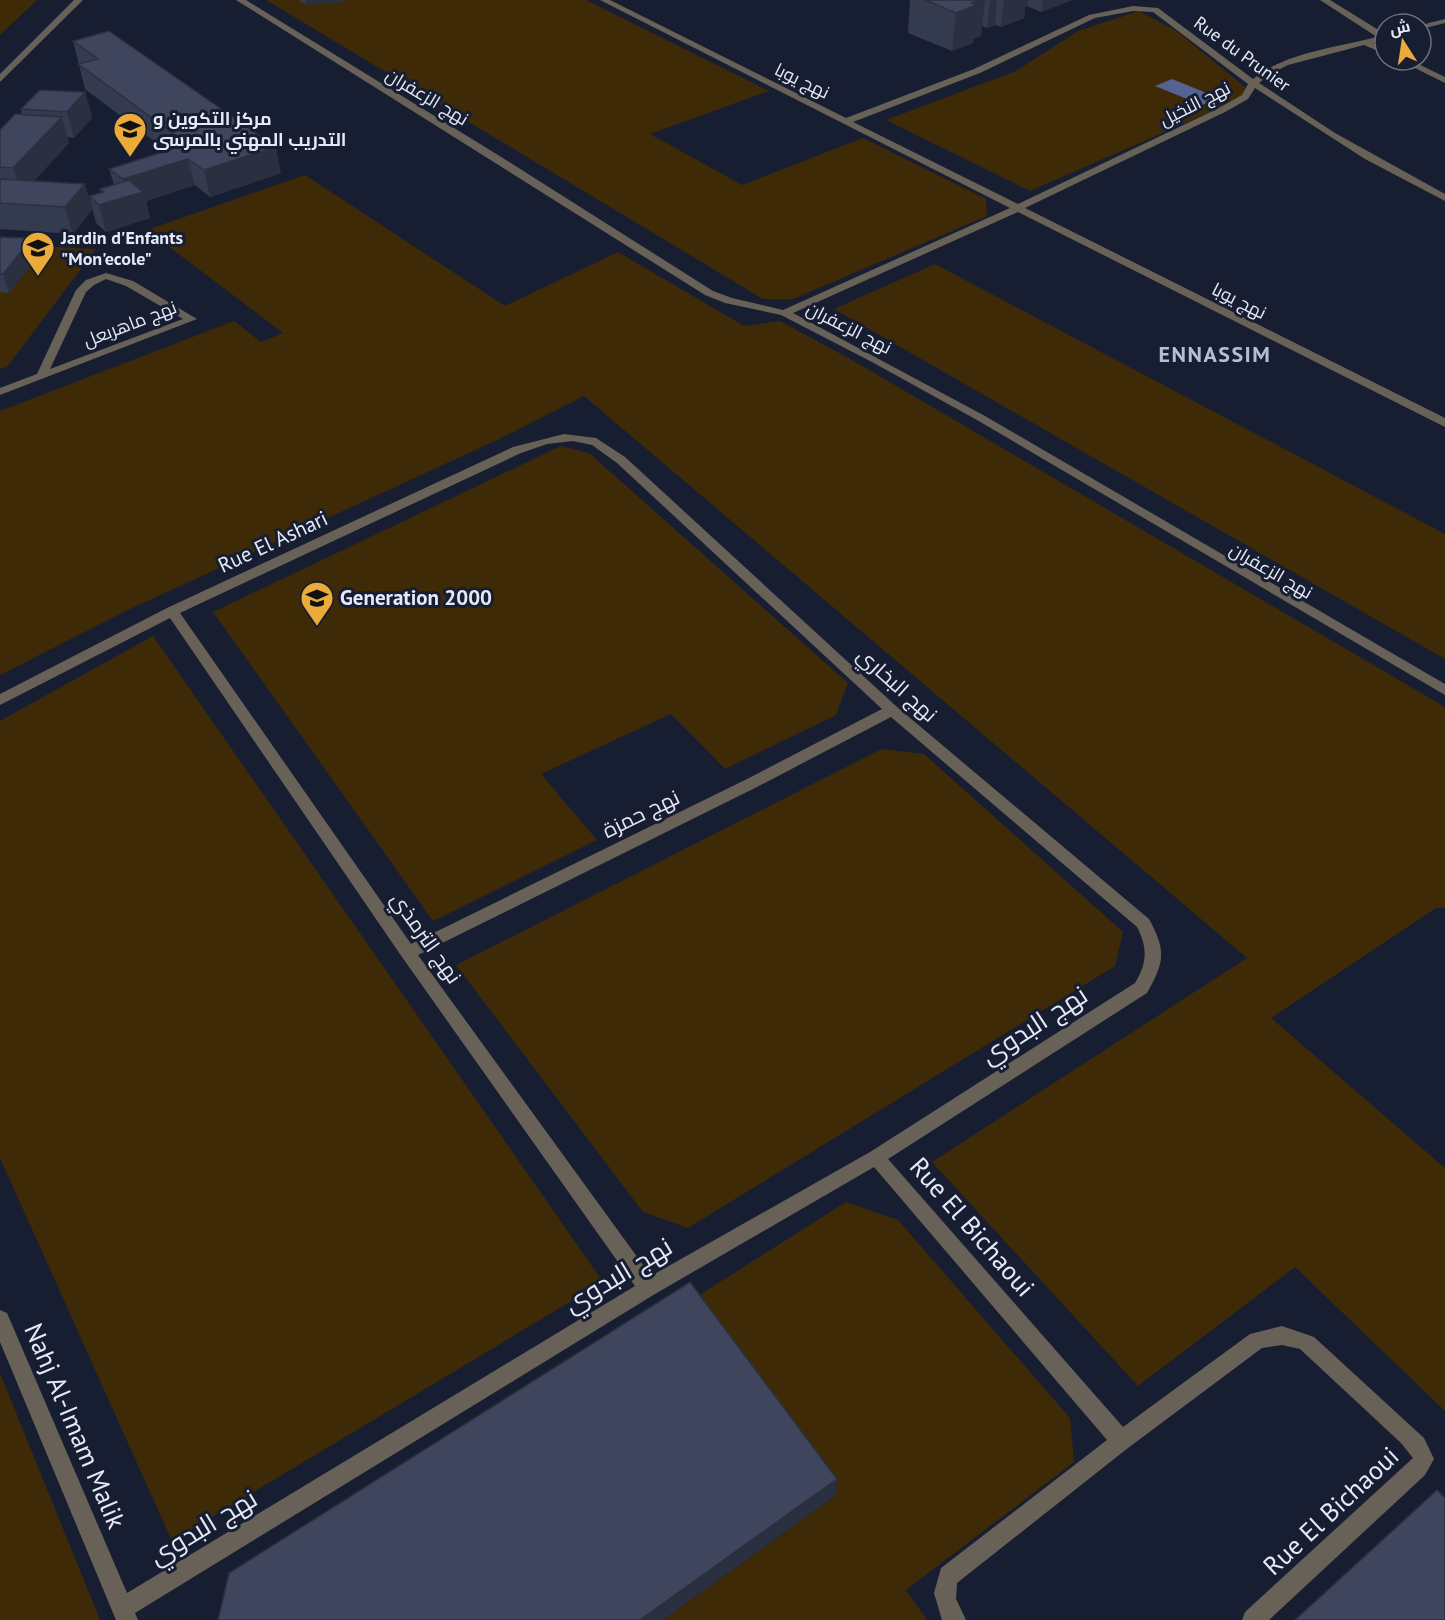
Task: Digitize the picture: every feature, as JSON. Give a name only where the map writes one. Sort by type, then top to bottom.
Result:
[{"type":"street","points":[[0,79],[80,0]]},
{"type":"street","name":"نهج الزعفران","points":[[240,0],[495,157],[709,294],[729,301],[784,313],[981,418],[1445,690]]},
{"type":"street","name":"نهج يوبا","points":[[604,0],[1445,423]]},
{"type":"street","points":[[1324,0],[1373,30]]},
{"type":"street","name":"Rue du Prunier","points":[[846,121],[997,63],[1091,14],[1124,6],[1155,10],[1252,85],[1353,149],[1445,198]]},
{"type":"street","name":"نهج النخيل","points":[[1018,208],[1232,105],[1248,95],[1252,85],[1267,72],[1285,63],[1373,40]]},
{"type":"street","points":[[1365,42],[1373,46]]},
{"type":"street","points":[[1428,72],[1445,80]]},
{"type":"street","points":[[784,313],[1018,208]]},
{"type":"street","name":"نهج ماهربعل","points":[[0,392],[40,377],[192,319],[121,277],[106,276],[90,281],[81,290],[40,377]]},
{"type":"street","name":"Rue El Ashari","points":[[0,700],[172,611],[517,450],[545,439],[569,437]]},
{"type":"street","name":"نهج البخاري","points":[[569,437],[593,441],[621,460],[892,710],[1143,923],[1154,943],[1155,955],[1152,970],[1141,988]]},
{"type":"street","name":"نهج الترمذي","points":[[172,611],[408,953],[648,1288]]},
{"type":"street","name":"نهج حمزة","points":[[408,953],[752,783],[892,710]]},
{"type":"street","name":"نهج البدوي","points":[[125,1614],[648,1288],[876,1157],[1141,988]]},
{"type":"street","name":"Rue El Bichaoui","points":[[876,1157],[1121,1441]]},
{"type":"street","name":"Nahj Al-Imam Malik","points":[[0,1319],[125,1614]]},
{"type":"street","name":"Rue El Bichaoui","points":[[955,1620],[948,1611],[945,1599],[944,1586],[949,1576],[1121,1441],[1257,1340],[1280,1333],[1296,1337],[1307,1343],[1417,1445],[1424,1459],[1418,1468],[1253,1620]]},
{"type":"shaded area","points":[[0,0],[37,0],[0,35]]},
{"type":"shaded area","points":[[266,0],[586,0],[769,91],[650,134],[742,185],[863,138],[986,199],[987,216],[793,299],[763,299]]},
{"type":"shaded area","points":[[1139,11],[1178,32],[1247,89],[1240,99],[1030,191],[886,120],[1016,71],[1078,31]]},
{"type":"shaded area","points":[[305,175],[505,306],[618,252],[744,326],[780,321],[852,360],[1445,707],[1445,908],[1436,908],[1271,1018],[1445,1168],[1445,1411],[1295,1267],[1138,1386],[932,1162],[1247,958],[584,396],[495,441],[130,609],[0,675],[0,411],[234,321],[261,342],[283,333],[147,230]]},
{"type":"shaded area","name":"Jardin d'Enfants \"Mon'ecole\"","points":[[0,244],[96,249],[7,367],[0,369]]},
{"type":"shaded area","points":[[935,264],[1445,534],[1445,659],[834,309]]},
{"type":"shaded area","points":[[561,446],[589,453],[848,683],[836,715],[725,769],[671,714],[541,774],[597,840],[433,921],[213,612]]},
{"type":"shaded area","points":[[153,636],[603,1282],[172,1541],[0,1158],[0,721]]},
{"type":"shaded area","points":[[882,749],[924,754],[1123,932],[1115,966],[688,1228],[643,1212],[456,965]]},
{"type":"shaded area","points":[[846,1202],[898,1220],[1070,1418],[1074,1462],[906,1590],[927,1620],[663,1620],[835,1496],[690,1301]]},
{"type":"shaded area","points":[[0,1373],[100,1620],[0,1620]]},
{"type":"water","points":[[1172,79],[1219,98],[1202,105],[1155,86]]},
{"type":"building","points":[[925,0],[979,0],[972,3],[977,5],[956,13]]},
{"type":"building","points":[[109,31],[276,147],[204,170],[188,159],[123,179],[109,169],[188,144],[78,64],[98,59],[73,41]]},
{"type":"building","points":[[40,90],[85,92],[67,112],[21,109]]},
{"type":"building","points":[[15,114],[62,117],[13,168],[0,167],[0,130]]},
{"type":"building","points":[[0,179],[85,184],[65,207],[0,203]]},
{"type":"building","points":[[129,180],[143,192],[99,205],[89,196],[104,192],[100,189]]},
{"type":"building","points":[[0,237],[32,238],[3,274],[0,274]]},
{"type":"building","points":[[690,1282],[837,1479],[640,1620],[218,1620],[229,1573]]},
{"type":"building","points":[[1437,1490],[1445,1498],[1445,1620],[1295,1620]]},
{"type":"place","name":"مركز التكوين و التدريب المهني بالمرسى","points":[[130,158]]},
{"type":"place","name":"Jardin d'Enfants \"Mon'ecole\"","points":[[38,277]]},
{"type":"place","name":"Generation 2000","points":[[317,627]]},
{"type":"district","name":"ENNASSIM","points":[[1215,354]]}]
